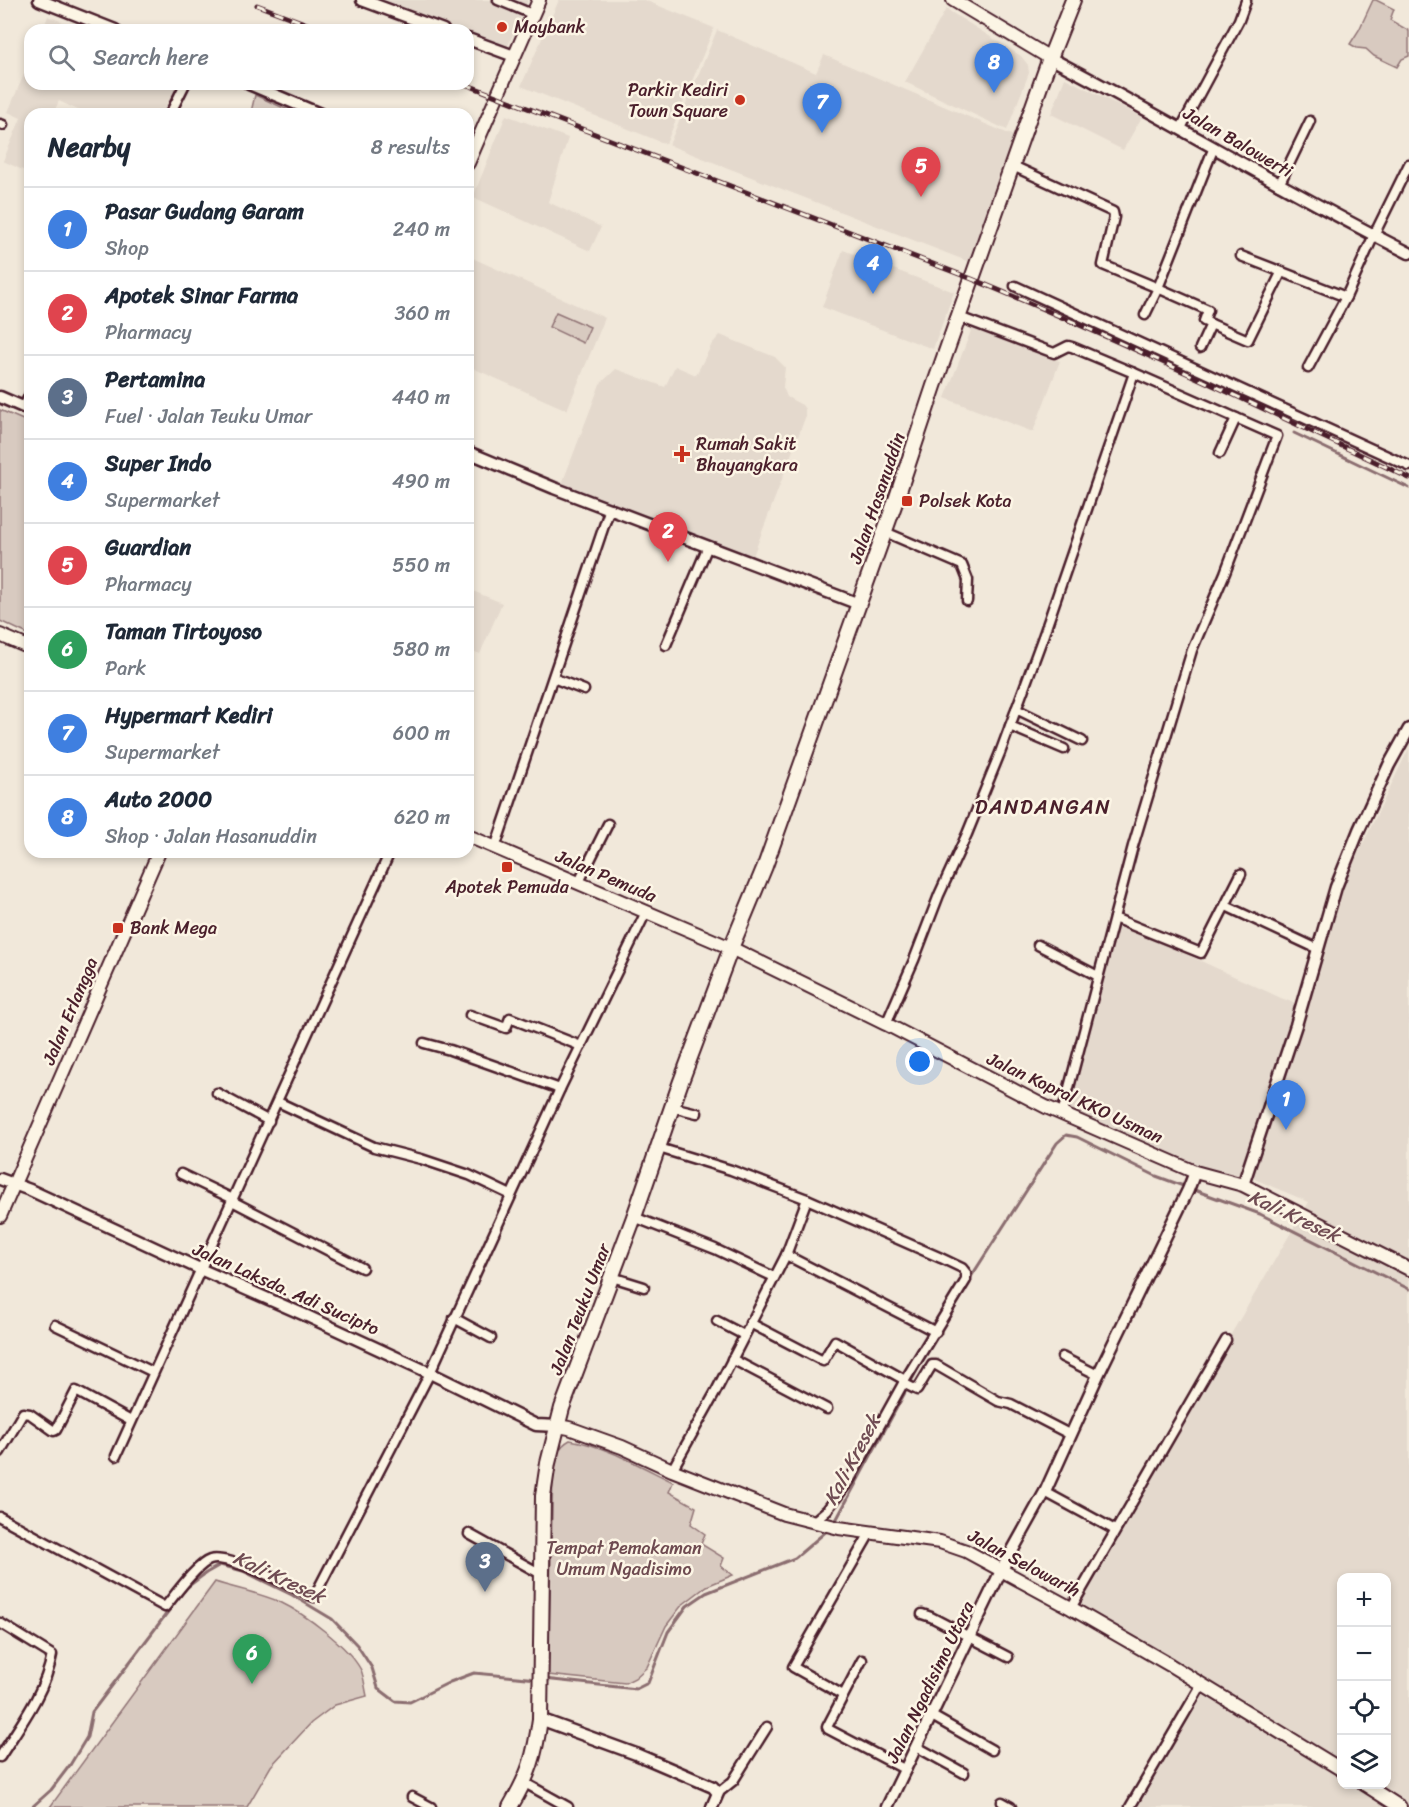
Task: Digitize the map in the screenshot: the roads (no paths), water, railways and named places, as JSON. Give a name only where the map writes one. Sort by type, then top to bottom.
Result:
[{"type":"main road","points":[[474,149],[539,0]]},
{"type":"main road","points":[[954,0],[1050,58]]},
{"type":"main road","name":"Jalan Hasanuddin","points":[[731,948],[765,866],[885,532],[1050,58],[1073,0]]},
{"type":"main road","points":[[0,635],[24,645]]},
{"type":"main road","name":"Jalan Pemuda","points":[[474,839],[731,948]]},
{"type":"main road","name":"Jalan Erlangga","points":[[0,1216],[156,858]]},
{"type":"main road","name":"Jalan Kopral KKO Usman","points":[[731,948],[1062,1114],[1194,1176],[1243,1185],[1409,1269]]},
{"type":"main road","name":"Jalan Teuku Umar","points":[[510,1807],[525,1783],[536,1746],[540,1719],[543,1496],[548,1464],[562,1408],[731,948]]},
{"type":"main road","name":"Jalan Selowarih","points":[[558,1426],[622,1447],[672,1470],[784,1514],[840,1528],[927,1539],[954,1546],[1071,1608],[1202,1684],[1337,1768]]},
{"type":"main road","points":[[1371,1789],[1400,1807]]},
{"type":"street","points":[[39,0],[100,24]]},
{"type":"street","points":[[362,0],[427,24]]},
{"type":"street","points":[[498,0],[532,14]]},
{"type":"street","points":[[1181,128],[1234,29],[1246,1]]},
{"type":"street","points":[[474,41],[514,56]]},
{"type":"street","name":"Jalan Balowerti","points":[[1050,58],[1181,128],[1279,185],[1409,253]]},
{"type":"street","points":[[173,108],[182,90]]},
{"type":"street","points":[[263,90],[306,108]]},
{"type":"street","points":[[1279,185],[1310,121]]},
{"type":"street","points":[[1145,315],[1214,147]]},
{"type":"street","points":[[1308,368],[1346,297],[1409,164]]},
{"type":"street","points":[[1013,165],[1113,212],[1114,217],[1102,265],[1208,310],[1203,321],[1248,340],[1281,273]]},
{"type":"street","points":[[1241,256],[1346,297]]},
{"type":"street","points":[[1015,285],[1409,466]]},
{"type":"street","points":[[959,317],[1054,353],[1068,345],[1277,436],[1226,573],[1192,650],[1136,836],[1062,1114]]},
{"type":"street","points":[[1200,348],[1211,324]]},
{"type":"street","points":[[886,1024],[1010,726],[1134,373]]},
{"type":"street","points":[[0,397],[24,408]]},
{"type":"street","points":[[1220,453],[1236,418]]},
{"type":"street","points":[[474,455],[554,488],[859,604]]},
{"type":"street","points":[[495,848],[610,508]]},
{"type":"street","points":[[885,532],[962,565],[968,580],[967,602]]},
{"type":"street","points":[[666,645],[708,546]]},
{"type":"street","points":[[553,678],[584,690]]},
{"type":"street","points":[[1016,709],[1082,741]]},
{"type":"street","points":[[1010,726],[1064,749]]},
{"type":"street","points":[[1243,1185],[1296,1025],[1336,887],[1389,765],[1409,729]]},
{"type":"street","points":[[578,884],[608,824]]},
{"type":"street","points":[[116,1456],[387,858]]},
{"type":"street","points":[[1114,918],[1201,953],[1241,874]]},
{"type":"street","points":[[1226,906],[1318,950]]},
{"type":"street","points":[[0,1517],[165,1607],[193,1573],[209,1560],[222,1558],[262,1573],[314,1597],[430,1372],[560,1089],[646,912]]},
{"type":"street","points":[[1038,945],[1098,976]]},
{"type":"street","points":[[470,1015],[506,1028],[510,1018],[581,1046]]},
{"type":"street","points":[[424,1043],[560,1089]]},
{"type":"street","points":[[217,1094],[269,1121]]},
{"type":"street","points":[[278,1102],[374,1147],[469,1175],[511,1195]]},
{"type":"street","points":[[672,1107],[697,1113]]},
{"type":"street","points":[[658,1148],[731,1170],[807,1199],[941,1258],[962,1268],[966,1273],[966,1280],[904,1382],[849,1481],[816,1523]]},
{"type":"street","points":[[181,1174],[362,1268]]},
{"type":"street","name":"Jalan Ngadisimo Utara","points":[[887,1807],[1001,1571],[1045,1492],[1194,1176]]},
{"type":"street","name":"Jalan Laksda. Adi Sucipto","points":[[0,1179],[430,1372],[536,1425],[558,1426]]},
{"type":"street","points":[[672,1470],[786,1255],[807,1199]]},
{"type":"street","points":[[634,1217],[715,1249],[774,1277]]},
{"type":"street","points":[[786,1255],[936,1332]]},
{"type":"street","points":[[612,1277],[644,1287]]},
{"type":"street","points":[[454,1318],[491,1338]]},
{"type":"street","points":[[717,1321],[744,1335]]},
{"type":"street","points":[[750,1323],[823,1360],[835,1341],[915,1390],[932,1365],[936,1365],[998,1401],[1011,1404],[1071,1435]]},
{"type":"street","points":[[55,1325],[153,1372]]},
{"type":"street","points":[[1071,1608],[1226,1340]]},
{"type":"street","points":[[1062,1357],[1098,1376]]},
{"type":"street","points":[[732,1359],[827,1409]]},
{"type":"street","points":[[0,1452],[23,1413],[30,1414],[54,1431],[56,1430],[76,1391],[131,1421]]},
{"type":"street","points":[[1045,1492],[1115,1530]]},
{"type":"street","points":[[843,1695],[794,1666],[870,1533]]},
{"type":"street","points":[[469,1534],[541,1574]]},
{"type":"street","points":[[922,1614],[1008,1657]]},
{"type":"street","points":[[0,1623],[52,1656],[49,1672],[39,1693],[0,1757]]},
{"type":"street","points":[[862,1660],[827,1724],[828,1730],[906,1770]]},
{"type":"street","points":[[1130,1807],[1202,1684]]},
{"type":"street","points":[[932,1716],[992,1750]]},
{"type":"street","points":[[540,1719],[636,1754],[713,1787],[718,1793]]},
{"type":"street","points":[[712,1807],[718,1793],[733,1781],[767,1727]]},
{"type":"street","points":[[917,1747],[964,1773]]},
{"type":"street","points":[[525,1783],[568,1807]]},
{"type":"street","points":[[412,1797],[431,1807]]},
{"type":"street","points":[[1002,1802],[1011,1807]]},
{"type":"waterway","points":[[1294,433],[1409,488]]},
{"type":"waterway","name":"Kali Kresek","points":[[969,1280],[1057,1143],[1066,1135],[1077,1137],[1156,1176],[1260,1214],[1409,1289]]},
{"type":"waterway","name":"Kali Kresek","points":[[834,1524],[929,1348]]},
{"type":"waterway","name":"Kali Kresek","points":[[544,1679],[636,1689],[648,1683],[668,1632],[687,1606],[706,1593],[795,1558],[829,1529]]},
{"type":"waterway","name":"Kali Kresek","points":[[32,1807],[51,1790],[70,1765],[87,1737],[92,1712],[186,1588],[220,1565],[243,1571],[292,1595],[332,1619],[357,1645],[372,1668],[378,1688],[395,1701],[410,1702],[474,1673],[537,1679]]},
{"type":"railway","points":[[257,5],[307,24]]},
{"type":"railway","points":[[474,87],[972,279],[1137,351],[1409,478]]},
{"type":"place","name":"Maybank","points":[[502,27]]},
{"type":"place","name":"Auto 2000","points":[[994,93]]},
{"type":"place","name":"Parkir Kediri Town Square","points":[[740,100]]},
{"type":"place","name":"Hypermart Kediri","points":[[822,133]]},
{"type":"place","name":"Guardian","points":[[921,197]]},
{"type":"place","name":"Super Indo","points":[[873,294]]},
{"type":"place","name":"Rumah Sakit Bhayangkara","points":[[682,454]]},
{"type":"place","name":"Polsek Kota","points":[[907,501]]},
{"type":"place","name":"Apotek Sinar Farma","points":[[668,562]]},
{"type":"place","name":"Apotek Pemuda","points":[[507,867]]},
{"type":"place","name":"Bank Mega","points":[[118,928]]},
{"type":"place","name":"Pasar Gudang Garam","points":[[1286,1130]]},
{"type":"place","name":"Pertamina","points":[[485,1592]]},
{"type":"place","name":"Taman Tirtoyoso","points":[[252,1684]]},
{"type":"district","name":"DANDANGAN","points":[[1043,807]]},
{"type":"park label","name":"Tempat Pemakaman Umum Ngadisimo","points":[[624,1558]]}]
